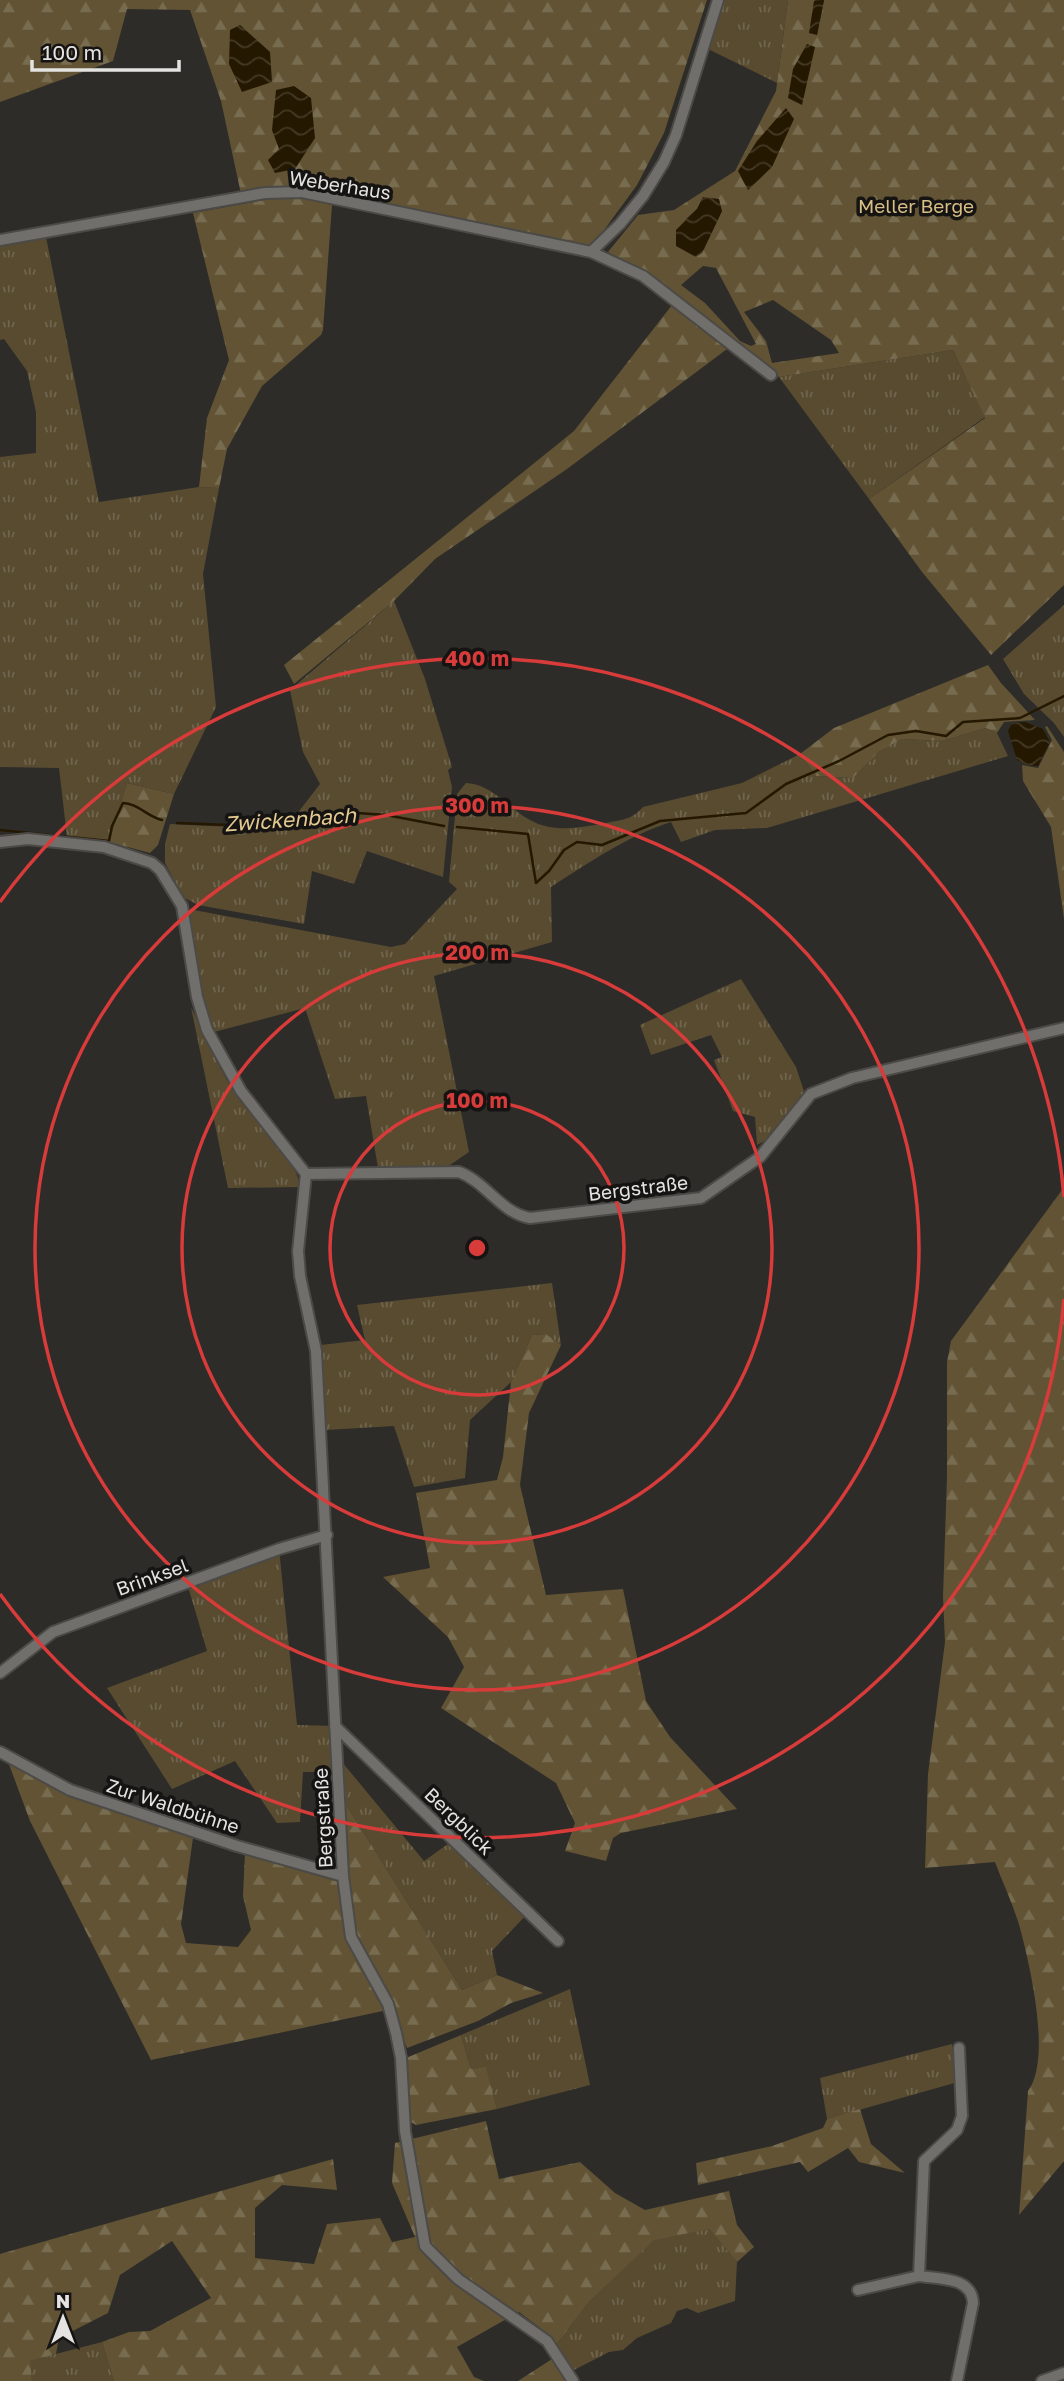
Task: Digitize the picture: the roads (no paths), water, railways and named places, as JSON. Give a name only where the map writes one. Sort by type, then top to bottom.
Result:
[{"type":"street","points":[[591,251],[620,224],[643,196],[664,162],[676,135],[718,0]]},
{"type":"street","name":"Weberhaus","points":[[0,240],[265,193],[302,192],[591,251],[643,276],[771,375]]},
{"type":"street","points":[[0,842],[28,839],[104,846],[152,863],[160,870],[182,906],[197,997],[207,1030],[241,1091],[306,1174]]},
{"type":"street","name":"Bergstraße","points":[[573,2381],[547,2341],[458,2279],[425,2246],[405,2131],[401,2058],[396,2033],[388,2004],[351,1937],[343,1876],[321,1455],[321,1410],[316,1351],[300,1276],[298,1251],[306,1174],[458,1172],[481,1184],[517,1216],[530,1218],[701,1198],[760,1157],[811,1094],[852,1078],[1064,1028]]},
{"type":"street","name":"Brinksel","points":[[0,1673],[53,1632],[279,1549],[327,1535]]},
{"type":"street","name":"Bergblick","points":[[335,1726],[558,1941]]},
{"type":"street","name":"Zur Waldbühne","points":[[0,1752],[70,1790],[237,1846],[343,1876]]},
{"type":"street","points":[[919,2276],[924,2161],[957,2130],[962,2116],[959,2048]]},
{"type":"street","points":[[858,2290],[919,2276],[963,2284],[972,2295],[973,2303],[957,2381]]},
{"type":"street","points":[[1042,2381],[1064,2373]]},
{"type":"water","points":[[824,0],[817,35],[809,33],[814,1]]},
{"type":"water","points":[[240,25],[270,52],[272,82],[242,92],[229,64],[230,30]]},
{"type":"water","points":[[807,44],[815,47],[802,105],[788,98],[793,69]]},
{"type":"water","points":[[294,86],[311,98],[315,138],[295,169],[275,173],[268,160],[279,149],[272,130],[276,90]]},
{"type":"water","points":[[786,108],[794,119],[772,167],[748,190],[738,171],[757,141]]},
{"type":"water","points":[[703,197],[719,199],[722,211],[702,253],[696,257],[676,246],[676,230],[697,209]]},
{"type":"water","points":[[1025,722],[1043,729],[1050,742],[1038,766],[1017,760],[1008,731],[1012,723]]},
{"type":"waterway","name":"Zwickenbach","points":[[457,827],[528,834],[536,883],[549,871],[564,850],[577,842],[602,845],[660,821],[746,813],[786,784],[839,761],[888,735],[916,731],[946,736],[963,722],[1020,718],[1064,696]]},
{"type":"waterway","name":"Zwickenbach","points":[[0,830],[109,841],[112,826],[123,803],[133,805],[162,820]]},
{"type":"waterway","name":"Zwickenbach","points":[[177,823],[256,826],[343,812],[386,815],[444,826]]},
{"type":"park label","name":"Meller Berge","points":[[916,206]]}]
